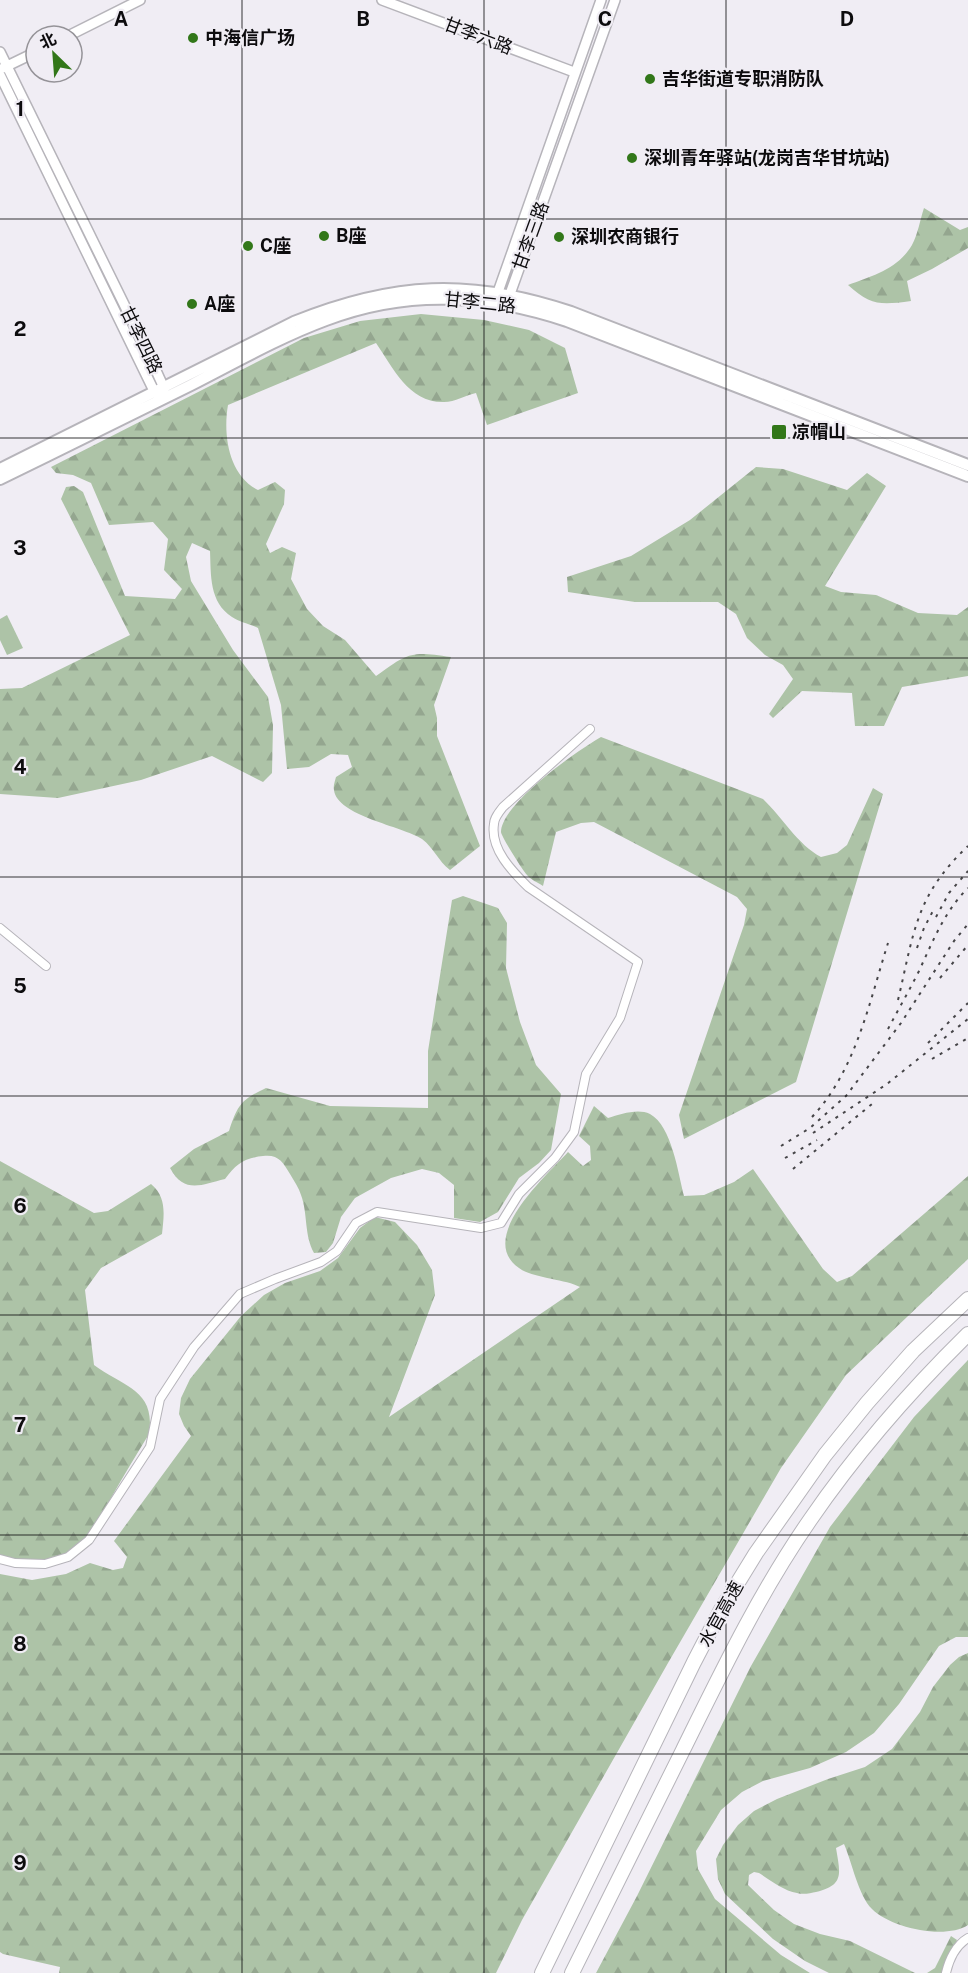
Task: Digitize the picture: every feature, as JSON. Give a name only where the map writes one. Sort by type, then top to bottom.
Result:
[{"type":"highway","name":"水官高速","points":[[542,1973],[694,1662],[721,1610],[756,1553],[825,1455],[867,1403],[913,1351],[968,1299]]},
{"type":"highway","name":"水官高速","points":[[572,1973],[717,1680],[778,1570],[810,1520],[852,1463],[932,1369],[968,1334]]},
{"type":"main road","name":"甘李二路","points":[[0,469],[161,393],[328,319],[363,308],[399,301],[436,298],[473,299],[510,294],[571,312],[968,465]]},
{"type":"main road","name":"甘李二路","points":[[500,297],[968,476]]},
{"type":"main road","name":"甘李二路","points":[[0,479],[161,393]]},
{"type":"street","points":[[84,28],[140,0]]},
{"type":"street","name":"甘李六路","points":[[382,0],[574,72]]},
{"type":"street","name":"甘李三路","points":[[500,297],[601,0]]},
{"type":"street","name":"甘李三路","points":[[510,294],[615,0]]},
{"type":"street","name":"甘李四路","points":[[0,52],[4,68],[161,393]]},
{"type":"street","points":[[4,68],[24,58]]},
{"type":"street","name":"甘李四路","points":[[0,75],[161,393]]},
{"type":"street","points":[[0,1559],[15,1563],[45,1564],[68,1557],[89,1540],[150,1447],[160,1399],[194,1347],[240,1294],[321,1262],[337,1251],[356,1223],[377,1212],[481,1228],[501,1223],[519,1194],[555,1158],[574,1132],[586,1074],[620,1018],[638,962],[528,887],[512,872],[494,838],[494,822],[503,807],[590,729]]},
{"type":"street","points":[[0,928],[46,966]]},
{"type":"street","points":[[946,1973],[955,1951],[961,1942],[968,1938]]},
{"type":"green space","points":[[924,208],[960,230],[968,227],[968,248],[907,281],[911,301],[877,302],[863,297],[848,285],[884,271],[906,253],[914,241]]},
{"type":"green space","points":[[421,314],[484,320],[529,330],[565,348],[578,393],[487,425],[476,393],[444,402],[421,397],[403,382],[376,343],[228,405],[227,441],[234,464],[248,483],[258,490],[275,482],[285,490],[284,504],[266,544],[270,553],[282,547],[296,553],[291,579],[307,609],[323,626],[345,640],[376,676],[411,655],[451,657],[434,705],[437,736],[480,846],[450,870],[422,839],[346,807],[338,799],[334,787],[336,777],[352,767],[348,755],[331,754],[309,767],[287,769],[281,705],[258,628],[235,619],[224,611],[215,596],[210,551],[192,543],[186,557],[191,581],[233,650],[268,697],[273,725],[272,773],[263,782],[212,756],[141,780],[58,798],[0,794],[0,689],[22,688],[130,635],[61,499],[66,487],[74,486],[83,492],[125,596],[175,599],[182,589],[164,570],[168,539],[153,522],[109,525],[91,483],[73,475],[56,473],[51,467],[304,338],[360,321]]},
{"type":"green space","points":[[756,467],[783,469],[847,490],[867,473],[886,486],[825,586],[841,592],[876,595],[918,613],[957,615],[968,607],[968,676],[902,687],[884,726],[855,726],[852,693],[802,691],[773,718],[769,714],[793,679],[783,665],[765,655],[747,638],[736,614],[718,602],[635,602],[568,592],[567,577],[631,556],[690,520]]},
{"type":"green space","points":[[7,615],[23,648],[7,655],[0,640],[0,619]]},
{"type":"green space","points":[[601,737],[763,799],[797,838],[821,857],[837,853],[847,845],[873,788],[883,794],[796,1082],[684,1139],[679,1115],[744,925],[747,909],[737,897],[594,822],[581,823],[556,832],[543,886],[525,872],[501,832],[504,820],[527,793],[559,765]]},
{"type":"green space","points":[[463,896],[498,908],[507,923],[506,968],[520,1022],[536,1065],[561,1094],[551,1150],[539,1163],[519,1178],[498,1212],[480,1222],[454,1218],[454,1185],[439,1173],[422,1169],[391,1178],[355,1198],[341,1217],[333,1243],[326,1252],[314,1253],[300,1192],[285,1166],[273,1156],[246,1160],[233,1169],[225,1179],[201,1185],[194,1186],[181,1182],[175,1176],[170,1168],[194,1149],[229,1131],[241,1104],[266,1088],[330,1106],[428,1108],[428,1051],[452,900]]},
{"type":"green space","points":[[594,1106],[608,1118],[629,1112],[645,1112],[658,1120],[669,1139],[684,1196],[704,1195],[734,1182],[753,1169],[823,1269],[837,1282],[852,1276],[968,1176],[968,1259],[846,1375],[781,1468],[522,1920],[496,1973],[59,1973],[60,1967],[0,1952],[0,1574],[32,1580],[66,1574],[90,1563],[113,1570],[123,1568],[127,1557],[114,1541],[191,1436],[179,1414],[181,1398],[190,1379],[241,1316],[264,1295],[285,1283],[320,1271],[338,1258],[360,1228],[375,1217],[395,1222],[417,1245],[432,1270],[435,1295],[389,1417],[580,1287],[532,1274],[519,1268],[508,1255],[505,1241],[510,1224],[531,1191],[568,1152],[583,1166],[591,1160],[590,1146],[579,1136]]},
{"type":"green space","points":[[0,1161],[94,1213],[108,1211],[151,1184],[160,1195],[163,1207],[162,1234],[101,1268],[85,1290],[94,1365],[135,1391],[142,1398],[150,1419],[149,1434],[89,1534],[70,1551],[48,1559],[24,1560],[0,1555]]},
{"type":"green space","points":[[968,1360],[968,1637],[956,1637],[939,1646],[899,1704],[874,1733],[846,1752],[810,1768],[763,1781],[742,1792],[721,1810],[696,1851],[698,1869],[715,1899],[781,1955],[810,1973],[596,1973],[637,1896],[751,1666],[830,1527],[914,1417]]},
{"type":"green space","points":[[968,1653],[968,1925],[946,1932],[933,1932],[892,1922],[881,1916],[867,1903],[844,1844],[836,1848],[839,1871],[836,1882],[825,1889],[799,1894],[782,1888],[759,1873],[754,1872],[749,1875],[748,1885],[774,1910],[794,1924],[820,1934],[850,1941],[915,1973],[829,1973],[805,1961],[773,1939],[725,1894],[718,1879],[716,1859],[738,1825],[754,1811],[777,1799],[865,1767],[892,1749],[920,1712],[933,1687],[950,1665]]},
{"type":"green space","points":[[951,1936],[957,1940],[942,1973],[927,1973],[935,1968]]},
{"type":"railway","points":[[898,1000],[913,935],[927,899],[950,864],[968,846]]},
{"type":"railway","points":[[936,917],[949,893],[968,871]]},
{"type":"railway","points":[[888,1029],[940,927],[952,907],[968,888]]},
{"type":"railway","points":[[917,948],[935,907]]},
{"type":"railway","points":[[781,1146],[810,1128],[846,1096],[901,1023],[954,941],[968,924]]},
{"type":"railway","points":[[812,1117],[840,1078],[850,1057],[867,1012],[888,943]]},
{"type":"railway","points":[[940,978],[968,945]]},
{"type":"railway","points":[[928,1043],[968,1003]]},
{"type":"railway","points":[[813,1133],[887,1084],[968,1019]]},
{"type":"railway","points":[[932,1059],[968,1038]]},
{"type":"railway","points":[[793,1169],[872,1104]]},
{"type":"railway","points":[[785,1158],[817,1140]]},
{"type":"place","name":"中海信广场","points":[[193,38]]},
{"type":"place","name":"吉华街道专职消防队","points":[[650,79]]},
{"type":"place","name":"深圳青年驿站(龙岗吉华甘坑站)","points":[[632,158]]},
{"type":"place","name":"B座","points":[[324,236]]},
{"type":"place","name":"深圳农商银行","points":[[559,237]]},
{"type":"place","name":"C座","points":[[248,246]]},
{"type":"place","name":"A座","points":[[192,304]]},
{"type":"place","name":"凉帽山","points":[[779,432]]}]
